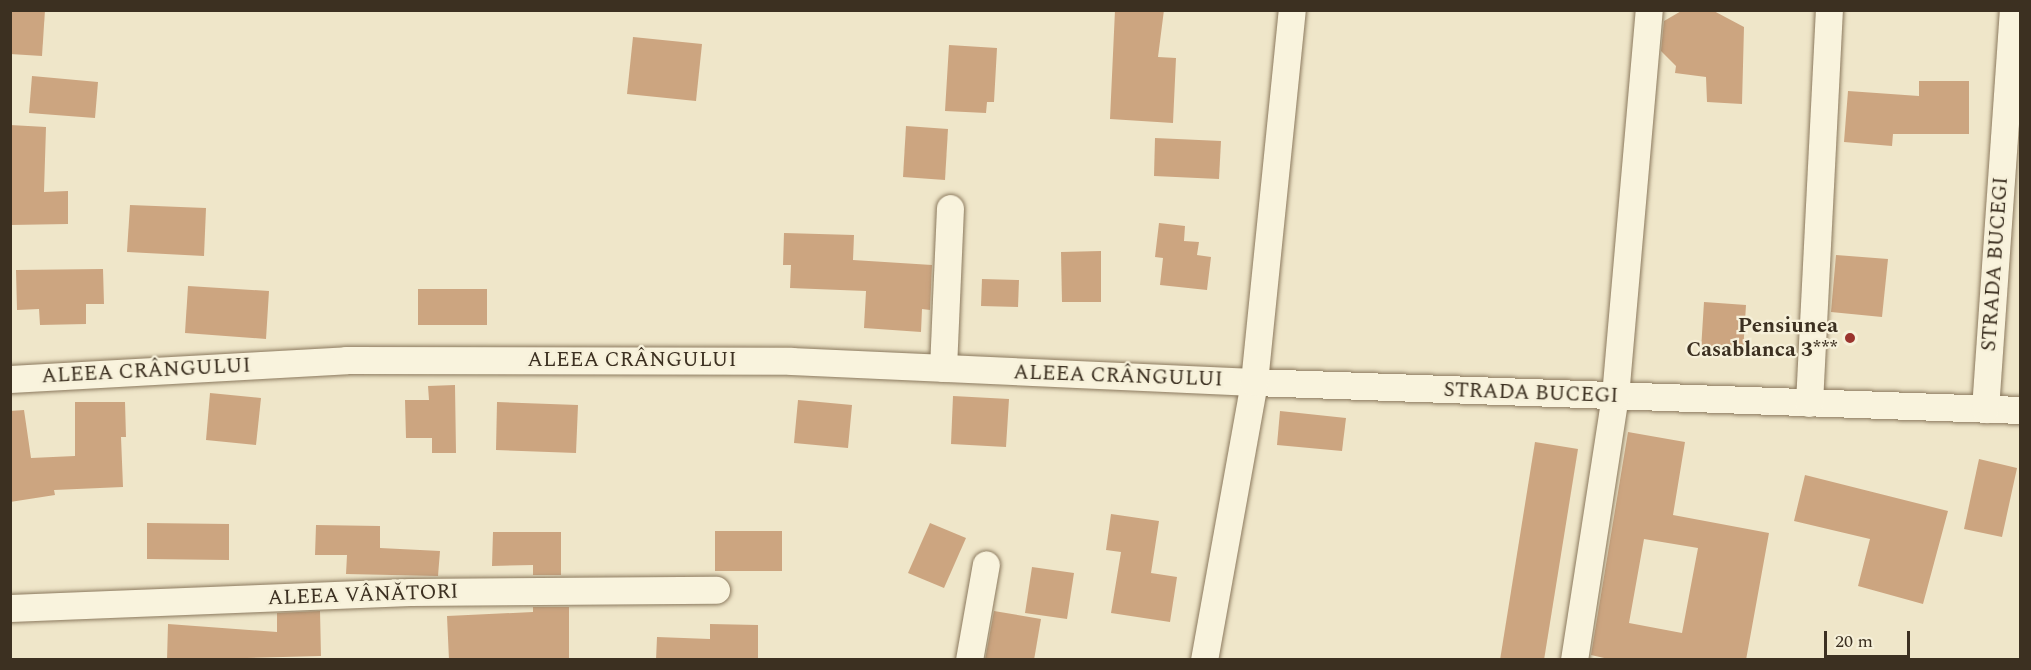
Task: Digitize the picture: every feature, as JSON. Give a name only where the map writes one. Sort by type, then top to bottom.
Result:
[{"type":"street","points":[[1204,660],[1254,382],[1292,10]]},
{"type":"street","points":[[1574,660],[1615,396],[1649,10]]},
{"type":"street","points":[[1809,403],[1829,10]]},
{"type":"street","name":"STRADA BUCEGI","points":[[1985,409],[2013,10]]},
{"type":"street","points":[[943,368],[950,208]]},
{"type":"street","name":"ALEEA CRÂNGULUI","points":[[10,379],[346,360],[791,361],[1254,382]]},
{"type":"street","name":"STRADA BUCEGI","points":[[1254,382],[2020,410]]},
{"type":"street","points":[[969,660],[986,564]]},
{"type":"street","name":"ALEEA VÂNĂTORI","points":[[10,608],[410,592],[716,590]]},
{"type":"building","points":[[10,10],[45,10],[42,56],[10,54]]},
{"type":"building","points":[[1115,10],[1164,10],[1158,57],[1176,58],[1173,123],[1110,119]]},
{"type":"building","points":[[1683,10],[1712,10],[1744,27],[1742,104],[1707,102],[1706,77],[1675,73],[1676,66],[1661,51],[1664,21]]},
{"type":"building","points":[[633,37],[702,44],[696,101],[627,94]]},
{"type":"building","points":[[949,45],[997,48],[994,102],[987,102],[986,113],[945,111]]},
{"type":"building","points":[[32,76],[98,82],[95,118],[29,113]]},
{"type":"building","points":[[1919,81],[1969,81],[1969,134],[1893,134],[1892,146],[1844,142],[1848,91],[1919,96]]},
{"type":"building","points":[[10,125],[46,127],[44,192],[68,191],[68,224],[10,225]]},
{"type":"building","points":[[906,126],[948,129],[945,180],[903,177]]},
{"type":"building","points":[[1155,138],[1221,141],[1219,179],[1154,176]]},
{"type":"building","points":[[130,205],[206,208],[204,256],[127,252]]},
{"type":"building","points":[[1159,223],[1185,226],[1184,241],[1199,242],[1197,255],[1211,257],[1207,290],[1160,285],[1163,258],[1155,257]]},
{"type":"building","points":[[784,233],[854,235],[853,260],[932,265],[930,310],[922,309],[921,332],[864,328],[866,291],[790,288],[791,265],[783,265]]},
{"type":"building","points":[[1101,251],[1101,302],[1062,302],[1061,252]]},
{"type":"building","points":[[1836,255],[1888,259],[1882,317],[1831,312]]},
{"type":"building","points":[[103,269],[104,304],[86,304],[86,324],[40,325],[39,309],[17,310],[16,270]]},
{"type":"building","points":[[982,279],[1019,280],[1018,307],[981,306]]},
{"type":"building","points":[[188,286],[269,291],[266,339],[185,333]]},
{"type":"building","points":[[418,289],[487,289],[487,325],[418,325]]},
{"type":"building","points":[[1704,302],[1746,305],[1743,352],[1701,350]]},
{"type":"building","points":[[455,385],[456,453],[432,453],[432,438],[406,438],[405,400],[429,400],[428,386]]},
{"type":"building","points":[[210,393],[261,398],[256,445],[206,440]]},
{"type":"building","points":[[953,396],[1009,399],[1006,447],[951,444]]},
{"type":"building","points":[[798,400],[852,405],[848,448],[794,443]]},
{"type":"building","points":[[75,402],[125,402],[126,437],[121,437],[123,487],[54,490],[55,495],[10,502],[10,411],[24,410],[31,458],[75,456]]},
{"type":"building","points":[[497,402],[578,405],[576,453],[496,450]]},
{"type":"building","points":[[1280,411],[1346,418],[1342,451],[1277,445]]},
{"type":"building","points":[[1628,432],[1685,442],[1673,515],[1769,533],[1746,660],[1613,660],[1591,655]],"holes":[[[1644,539],[1698,548],[1682,633],[1629,623]]]},
{"type":"building","points":[[1535,442],[1578,449],[1544,660],[1500,660]]},
{"type":"building","points":[[1979,459],[2017,468],[2002,537],[1964,529]]},
{"type":"building","points":[[1805,475],[1948,511],[1923,604],[1858,586],[1870,539],[1794,521]]},
{"type":"building","points":[[1111,514],[1159,521],[1151,573],[1177,577],[1170,622],[1111,613],[1121,552],[1106,550]]},
{"type":"building","points":[[147,523],[229,524],[229,560],[147,559]]},
{"type":"building","points":[[930,523],[966,538],[944,588],[908,573]]},
{"type":"building","points":[[316,525],[380,526],[380,548],[440,551],[438,576],[346,574],[347,555],[315,555]]},
{"type":"building","points":[[715,531],[782,531],[782,571],[715,571]]},
{"type":"building","points":[[493,532],[561,532],[561,575],[533,575],[533,565],[492,566]]},
{"type":"building","points":[[1032,567],[1074,573],[1067,619],[1025,613]]},
{"type":"building","points":[[533,607],[569,607],[569,660],[449,660],[447,616],[533,612]]},
{"type":"building","points":[[320,611],[321,656],[167,660],[168,624],[277,632],[277,613]]},
{"type":"building","points":[[994,611],[1041,619],[1034,660],[985,660]]},
{"type":"building","points":[[710,624],[758,625],[758,660],[656,660],[657,637],[710,639]]},
{"type":"place","name":"Pensiunea Casablanca 3***","points":[[1850,338]]}]
